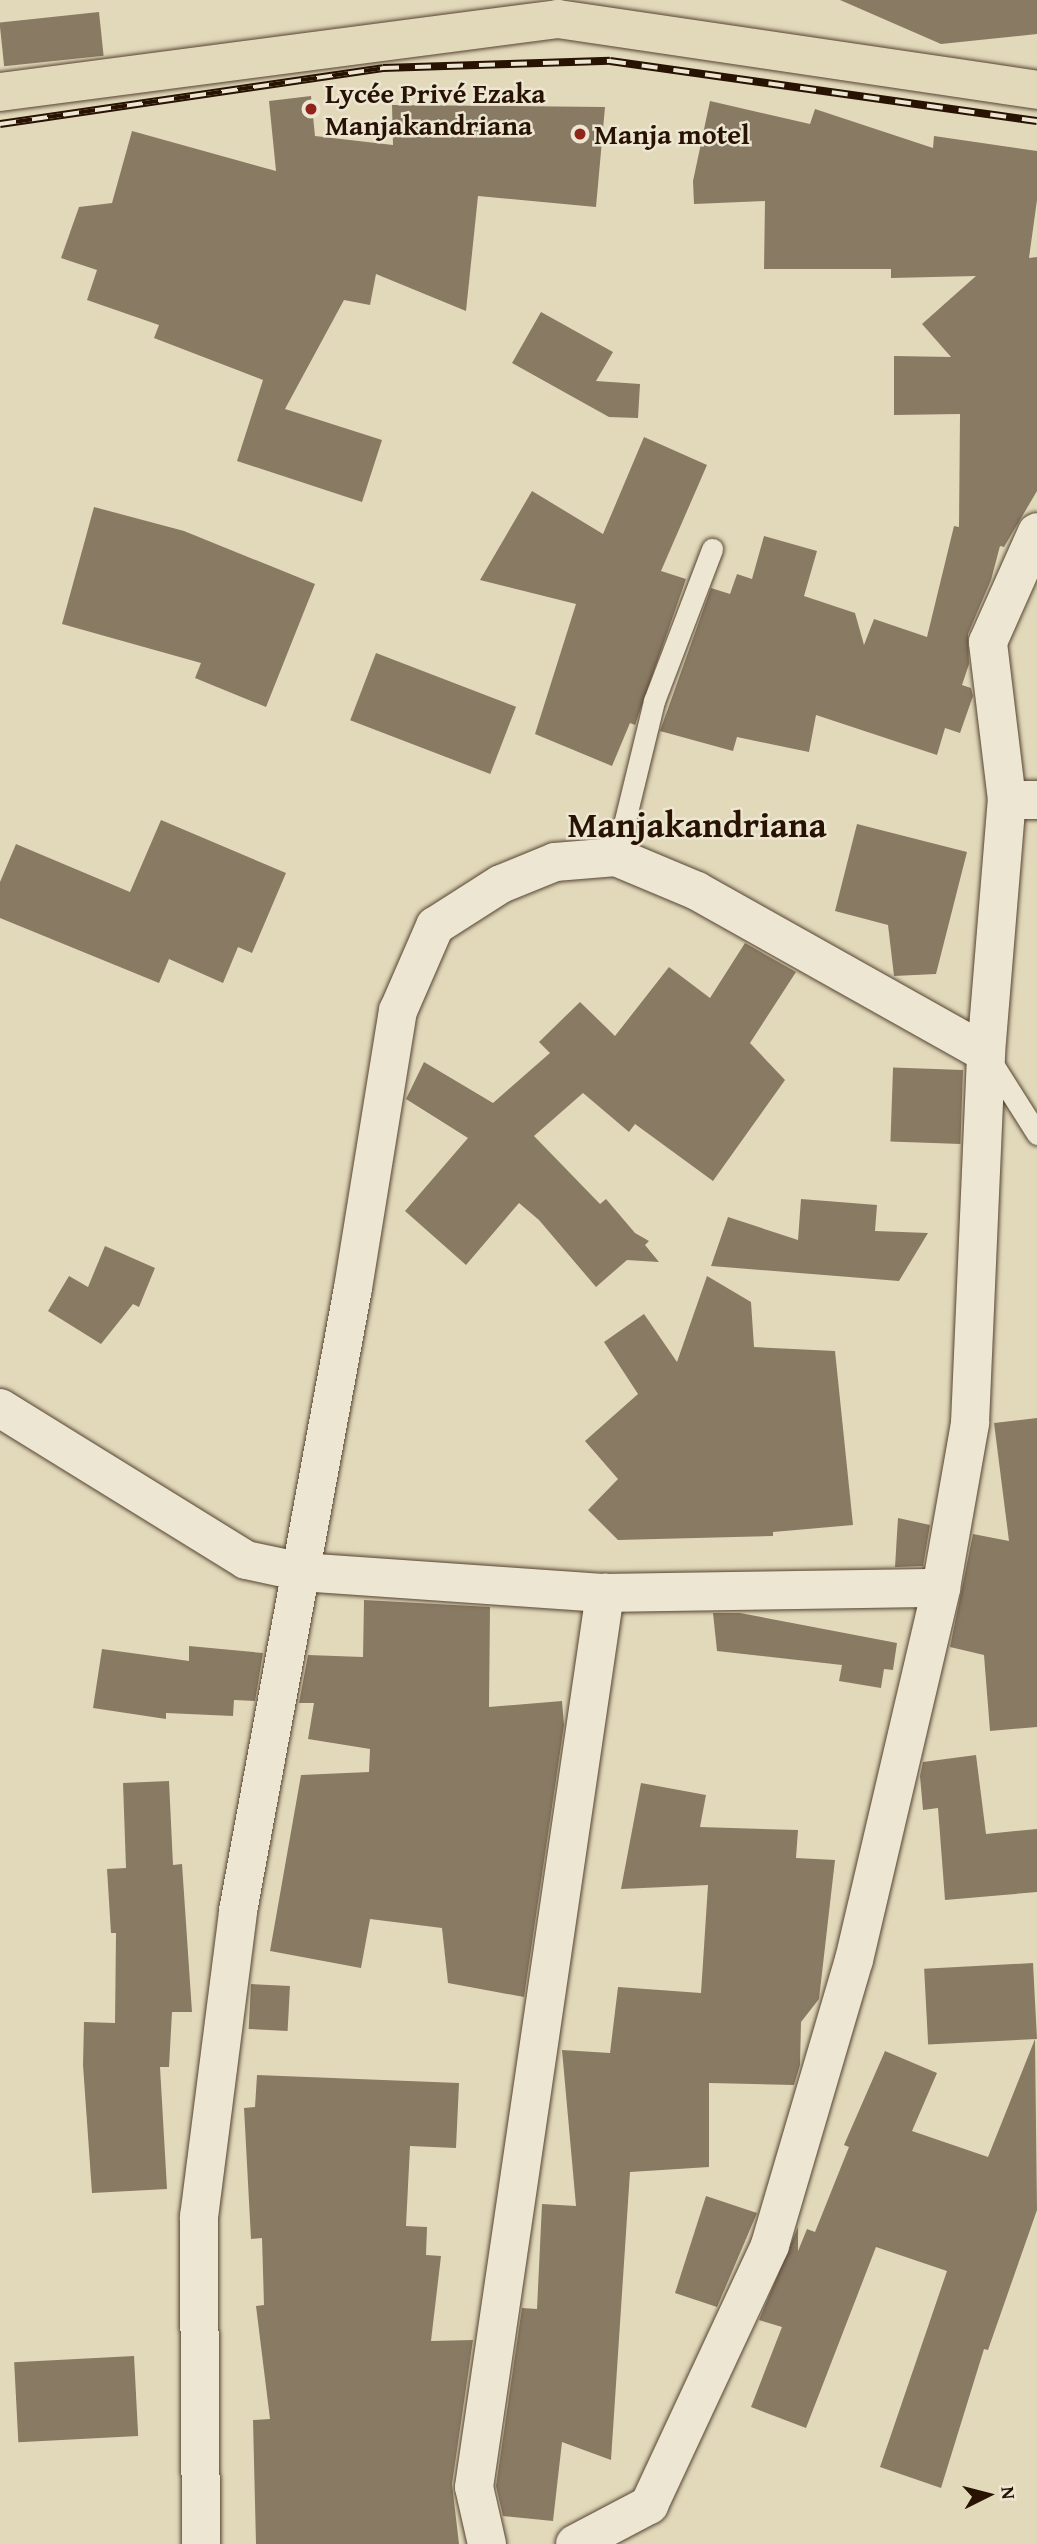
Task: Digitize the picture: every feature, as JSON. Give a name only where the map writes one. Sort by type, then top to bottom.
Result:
[{"type":"main road","points":[[0,92],[558,19],[1037,90]]},
{"type":"street","points":[[575,2544],[649,2505],[770,2245],[854,1960],[941,1588],[970,1423],[986,1053],[1022,800],[988,642],[1037,532]]},
{"type":"street","points":[[201,2544],[199,2217],[238,1911],[302,1572],[398,1011],[435,926],[501,884],[555,862],[616,857],[697,891],[986,1053]]},
{"type":"street","points":[[0,1408],[246,1560],[302,1572],[606,1593],[941,1588]]},
{"type":"street","points":[[487,2544],[474,2487],[606,1593]]},
{"type":"lane","points":[[616,857],[654,701],[712,549]]},
{"type":"lane","points":[[986,1053],[1037,1134]]},
{"type":"building","points":[[840,0],[1037,0],[1037,34],[941,44]]},
{"type":"building","points":[[99,12],[104,56],[4,66],[0,22]]},
{"type":"building","points":[[311,96],[315,136],[393,145],[392,105],[605,107],[596,207],[478,196],[466,311],[376,274],[370,305],[344,300],[285,409],[382,440],[362,502],[237,461],[263,380],[154,338],[159,325],[87,300],[97,270],[61,258],[79,207],[112,203],[132,131],[276,171],[269,101]]},
{"type":"building","points":[[710,101],[810,124],[815,109],[933,148],[934,136],[1037,151],[1037,200],[1029,258],[1037,257],[1037,491],[1004,547],[1000,546],[991,580],[968,634],[969,664],[962,685],[971,688],[973,696],[960,733],[945,728],[937,755],[816,715],[809,752],[737,737],[733,751],[660,731],[711,588],[730,594],[737,574],[752,579],[764,536],[817,551],[804,596],[855,613],[864,645],[874,619],[927,637],[954,526],[959,527],[960,414],[894,415],[894,356],[951,357],[922,324],[976,276],[891,278],[891,269],[764,269],[765,201],[694,204],[693,181]]},
{"type":"building","points":[[541,312],[613,352],[596,381],[640,384],[638,418],[609,417],[512,363]]},
{"type":"building","points":[[644,437],[707,465],[661,571],[686,579],[635,725],[630,723],[612,766],[535,734],[576,604],[480,580],[532,491],[603,534]]},
{"type":"building","points":[[94,507],[184,531],[315,584],[266,707],[195,678],[201,663],[62,624]]},
{"type":"building","points":[[376,653],[516,707],[490,774],[350,720]]},
{"type":"building","points":[[161,820],[286,873],[252,953],[238,947],[223,983],[169,959],[159,983],[0,918],[0,882],[16,844],[130,892]]},
{"type":"building","points":[[857,824],[967,852],[936,974],[894,976],[888,925],[835,911]]},
{"type":"building","points":[[745,943],[796,972],[750,1043],[785,1080],[713,1181],[635,1124],[629,1132],[583,1093],[534,1136],[600,1204],[606,1199],[635,1233],[649,1241],[645,1245],[659,1262],[627,1260],[596,1287],[539,1220],[519,1203],[466,1265],[405,1211],[468,1138],[406,1099],[424,1062],[493,1103],[550,1053],[539,1042],[580,1002],[615,1036],[669,967],[710,998]]},
{"type":"building","points":[[893,1068],[963,1070],[960,1144],[890,1142]]},
{"type":"building","points":[[801,1199],[877,1205],[875,1231],[928,1233],[899,1281],[711,1266],[728,1217],[798,1240]]},
{"type":"building","points":[[105,1246],[155,1268],[139,1307],[133,1304],[101,1344],[48,1311],[69,1276],[88,1287]]},
{"type":"building","points":[[707,1276],[751,1302],[754,1347],[835,1351],[853,1525],[773,1532],[773,1536],[618,1540],[588,1510],[618,1479],[585,1441],[638,1394],[604,1342],[644,1314],[677,1362]]},
{"type":"building","points":[[1037,1418],[1037,1727],[990,1731],[984,1655],[950,1647],[973,1534],[1009,1541],[994,1423]]},
{"type":"building","points":[[898,1518],[930,1525],[923,1566],[895,1567]]},
{"type":"building","points":[[364,1600],[490,1607],[489,1707],[562,1701],[564,1725],[524,1997],[448,1983],[442,1928],[370,1919],[361,1968],[270,1951],[301,1775],[369,1772],[370,1749],[308,1739],[314,1703],[299,1703],[308,1655],[363,1657]]},
{"type":"building","points":[[713,1613],[740,1613],[897,1643],[893,1670],[884,1669],[881,1688],[839,1681],[842,1665],[717,1651]]},
{"type":"building","points":[[189,1646],[263,1653],[255,1701],[234,1700],[233,1716],[166,1713],[166,1719],[93,1708],[102,1649],[189,1661]]},
{"type":"building","points":[[976,1755],[986,1834],[1037,1829],[1037,1892],[945,1900],[938,1808],[923,1810],[920,1776],[923,1762]]},
{"type":"building","points":[[169,1781],[173,1865],[182,1864],[192,2012],[172,2012],[169,2067],[160,2067],[167,2189],[92,2193],[83,2065],[84,2022],[115,2023],[116,1933],[111,1933],[107,1869],[126,1868],[123,1783]]},
{"type":"building","points":[[641,1783],[706,1795],[700,1827],[798,1830],[796,1858],[835,1860],[819,1999],[801,2022],[800,2065],[794,2085],[709,2083],[709,2167],[630,2172],[611,2460],[562,2442],[553,2521],[503,2516],[496,2486],[522,2308],[537,2309],[542,2204],[576,2206],[562,2050],[610,2053],[618,1987],[701,1993],[708,1885],[621,1889]]},
{"type":"building","points":[[1033,1963],[1037,2039],[928,2045],[924,1969]]},
{"type":"building","points":[[251,1984],[290,1986],[288,2031],[249,2029]]},
{"type":"building","points":[[1035,2039],[1037,2210],[988,2350],[984,2349],[941,2488],[880,2467],[947,2271],[876,2247],[806,2428],[751,2407],[782,2327],[759,2320],[798,2227],[798,2251],[807,2229],[815,2232],[849,2147],[844,2145],[885,2051],[937,2073],[912,2131],[988,2157]]},
{"type":"building","points":[[257,2075],[459,2083],[456,2148],[410,2146],[406,2226],[427,2227],[426,2255],[441,2256],[431,2341],[473,2340],[452,2484],[459,2544],[256,2544],[253,2420],[270,2419],[256,2306],[264,2305],[262,2238],[251,2239],[244,2108],[255,2107]]},
{"type":"building","points":[[706,2196],[757,2213],[717,2307],[675,2293]]},
{"type":"building","points":[[134,2356],[138,2436],[18,2442],[14,2362]]},
{"type":"railway","points":[[0,124],[383,68],[610,61],[1037,121]]},
{"type":"place","name":"Lycée Privé Ezaka Manjakandriana","points":[[311,109]]},
{"type":"place","name":"Manja motel","points":[[580,134]]},
{"type":"district","name":"Manjakandriana","points":[[697,825]]}]
